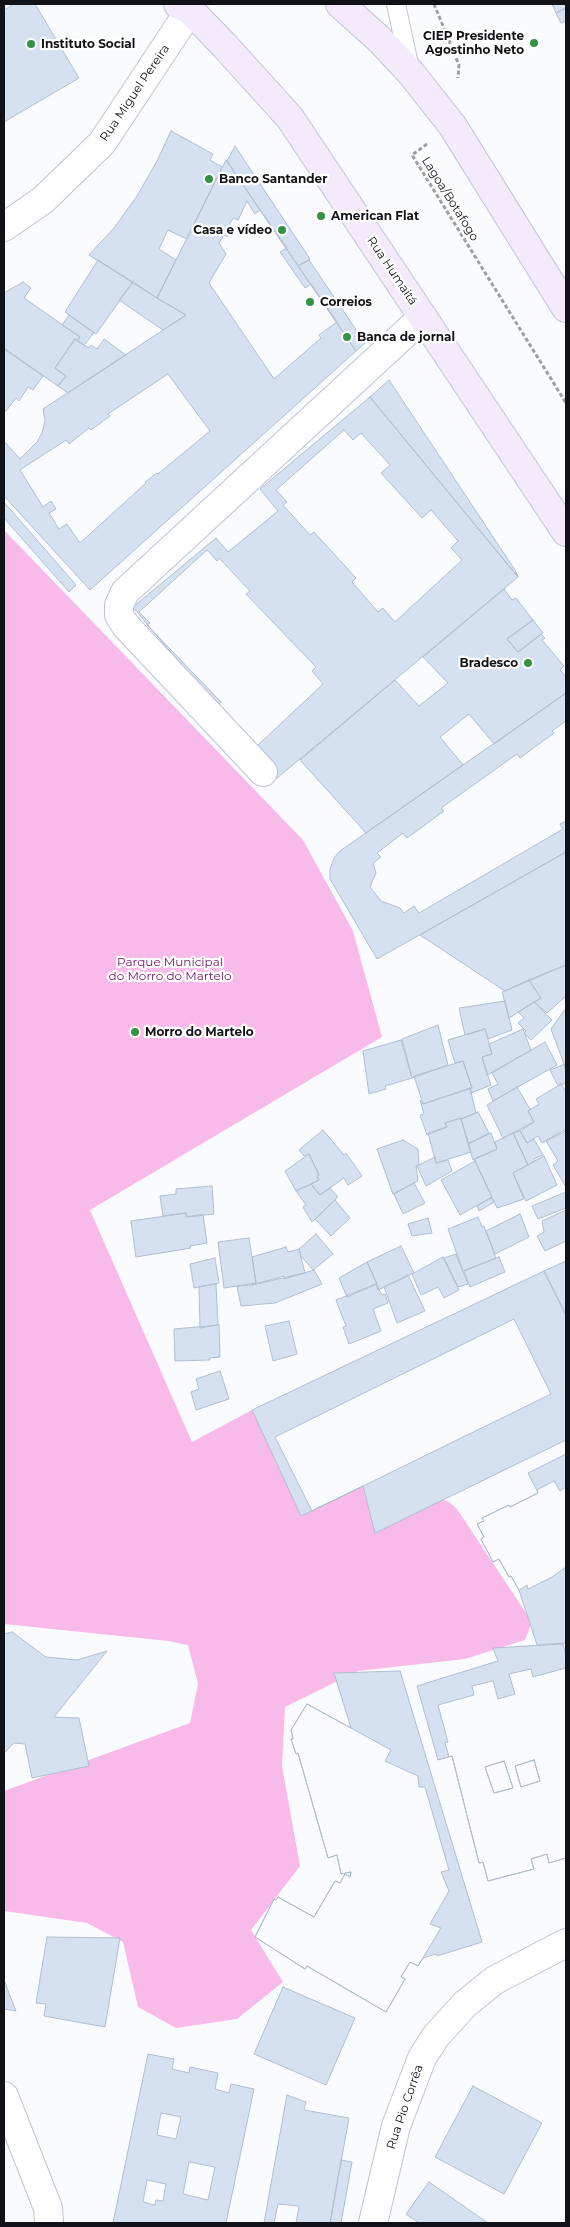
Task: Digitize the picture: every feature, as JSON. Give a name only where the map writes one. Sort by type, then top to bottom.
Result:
[{"type":"main road","points":[[340,4],[410,72],[452,125],[566,308]]},
{"type":"main road","name":"Rua Humaitá","points":[[185,6],[290,118],[566,532]]},
{"type":"street","name":"Rua Miguel Pereira","points":[[4,228],[43,200],[69,177],[102,143],[185,6]]},
{"type":"street","points":[[263,772],[126,626],[119,615],[119,605],[125,592],[423,317]]},
{"type":"street","name":"Rua Pio Corrêa","points":[[373,2223],[396,2126],[422,2058],[436,2036],[465,2004],[494,1980],[566,1943]]},
{"type":"street","points":[[4,2096],[48,2208],[49,2223]]},
{"type":"lane","points":[[396,4],[410,72]]},
{"type":"path","points":[[434,4],[459,65],[452,125]]},
{"type":"path","name":"Lagoa/Botafogo","points":[[452,125],[412,155],[566,403]]},
{"type":"green space","name":"Parque Municipal do Morro do Martelo","points":[[4,530],[303,840],[353,931],[382,1037],[90,1210],[192,1442],[252,1410],[304,1514],[363,1486],[368,1504],[429,1494],[449,1502],[457,1509],[532,1622],[525,1640],[465,1659],[358,1671],[285,1707],[282,1766],[300,1866],[251,1930],[283,1982],[237,2019],[176,2028],[138,2007],[123,1942],[87,1923],[4,1911],[4,1791],[190,1723],[198,1684],[188,1645],[168,1641],[4,1624]]},
{"type":"building","name":"Instituto Social","points":[[14,4],[35,4],[79,78],[4,122],[4,10]]},
{"type":"building","points":[[552,4],[566,4],[566,8],[556,13]]},
{"type":"building","points":[[566,8],[566,21],[561,23],[556,13]]},
{"type":"building","points":[[171,131],[213,154],[210,160],[222,167],[187,239],[168,230],[159,249],[176,260],[157,298],[89,255],[114,228],[137,196]]},
{"type":"building","points":[[235,146],[310,259],[298,266],[227,161]]},
{"type":"building","points":[[226,160],[356,351],[90,590],[4,496],[4,441],[20,459],[37,442],[42,433],[45,421],[43,409],[186,315],[157,298]]},
{"type":"building","points":[[247,201],[255,214],[260,210],[287,248],[280,252],[305,288],[311,284],[337,322],[319,335],[321,338],[274,379],[209,283],[226,254],[219,243],[224,235],[227,237],[231,230],[228,227],[233,218],[238,220]]},
{"type":"building","points":[[98,260],[133,282],[96,334],[65,312]]},
{"type":"building","points":[[309,260],[365,343],[356,351],[298,266]]},
{"type":"building","points":[[23,282],[31,288],[24,298],[80,337],[77,341],[75,339],[55,368],[66,376],[58,386],[4,348],[4,293]]},
{"type":"building","points":[[133,282],[186,315],[163,330],[119,300]]},
{"type":"building","points":[[69,315],[94,333],[84,345],[77,341],[80,337],[62,325]]},
{"type":"building","points":[[75,339],[89,348],[91,345],[97,349],[104,339],[126,355],[68,393],[58,386],[66,376],[55,368]]},
{"type":"building","points":[[4,349],[43,376],[33,390],[28,387],[19,401],[16,398],[6,411],[4,410]]},
{"type":"building","points":[[168,374],[210,431],[158,474],[145,482],[80,543],[67,524],[59,529],[49,513],[56,509],[51,501],[43,507],[20,470],[66,440],[69,444],[89,428],[91,430],[110,416],[108,414]]},
{"type":"building","points":[[389,380],[515,570],[518,577],[370,397]]},
{"type":"building","points":[[370,397],[518,577],[276,779],[133,607],[216,538],[228,552],[278,511],[260,489]]},
{"type":"building","points":[[344,430],[353,440],[361,433],[390,465],[381,473],[422,518],[431,510],[458,541],[451,548],[462,560],[395,622],[383,608],[378,612],[352,582],[356,578],[314,532],[310,535],[283,505],[287,502],[276,490]]},
{"type":"building","points":[[4,502],[76,585],[69,592],[4,518]]},
{"type":"building","points":[[207,550],[217,561],[219,558],[250,591],[246,594],[316,667],[312,671],[323,684],[257,746],[219,704],[221,702],[147,625],[150,623],[139,612]]},
{"type":"building","points":[[504,589],[512,600],[516,598],[533,620],[507,639],[518,652],[541,634],[545,638],[542,640],[564,666],[560,670],[566,677],[566,693],[494,744],[469,714],[440,737],[463,765],[366,833],[300,760],[395,680],[419,706],[448,683],[423,657]]},
{"type":"building","points":[[533,620],[543,633],[518,652],[507,639]]},
{"type":"building","points":[[566,693],[566,852],[377,959],[330,879],[330,869],[334,858],[340,851]]},
{"type":"building","points":[[566,721],[566,821],[560,824],[563,829],[419,913],[414,906],[404,913],[400,908],[381,901],[370,887],[376,873],[373,863],[381,857],[377,853],[403,833],[407,838],[444,811],[441,808],[517,754],[520,758],[554,733],[552,731]]},
{"type":"building","points":[[566,852],[566,965],[505,991],[420,935]]},
{"type":"building","points":[[566,965],[566,996],[547,1013],[534,1002],[541,998],[529,980]]},
{"type":"building","points":[[529,980],[541,998],[509,1018],[502,992]]},
{"type":"building","points":[[505,1001],[512,1030],[488,1039],[485,1029],[465,1035],[459,1008]]},
{"type":"building","points":[[534,1002],[552,1020],[531,1040],[518,1023],[524,1018],[518,1012]]},
{"type":"building","points":[[566,1008],[566,1069],[551,1029]]},
{"type":"building","points":[[438,1025],[448,1065],[412,1078],[402,1039]]},
{"type":"building","points":[[485,1029],[492,1054],[482,1057],[491,1085],[471,1093],[470,1088],[472,1088],[463,1061],[455,1063],[448,1040]]},
{"type":"building","points":[[523,1029],[531,1050],[487,1075],[482,1057],[492,1054],[489,1044]]},
{"type":"building","points":[[401,1040],[412,1078],[385,1086],[386,1089],[369,1094],[363,1051]]},
{"type":"building","points":[[545,1042],[557,1065],[493,1101],[488,1089],[498,1084],[492,1073]]},
{"type":"building","points":[[463,1061],[472,1088],[423,1104],[414,1076]]},
{"type":"building","points":[[565,1064],[566,1083],[558,1086],[550,1070]]},
{"type":"building","points":[[561,1084],[566,1092],[566,1129],[542,1143],[538,1136],[527,1143],[520,1131],[534,1122],[528,1111],[539,1104],[536,1099]]},
{"type":"building","points":[[517,1087],[530,1109],[528,1111],[534,1122],[503,1138],[487,1105]]},
{"type":"building","points":[[470,1088],[476,1113],[445,1123],[447,1127],[427,1135],[420,1115],[424,1114],[420,1100],[423,1104]]},
{"type":"building","points":[[478,1112],[489,1133],[468,1144],[461,1119]]},
{"type":"building","points":[[461,1118],[471,1152],[436,1163],[428,1133],[447,1127],[445,1123]]},
{"type":"building","points":[[323,1130],[344,1155],[346,1153],[362,1176],[348,1185],[344,1178],[320,1195],[311,1184],[319,1180],[317,1176],[319,1175],[309,1154],[304,1156],[299,1150]]},
{"type":"building","points":[[520,1131],[527,1143],[534,1139],[543,1155],[534,1159],[535,1161],[528,1165],[513,1133]]},
{"type":"building","points":[[566,1131],[566,1187],[553,1165],[558,1161],[546,1141]]},
{"type":"building","points":[[491,1133],[497,1149],[473,1160],[468,1144]]},
{"type":"building","points":[[513,1133],[528,1165],[513,1173],[524,1199],[497,1208],[474,1159],[497,1149],[495,1142]]},
{"type":"building","points":[[403,1140],[418,1149],[419,1165],[416,1166],[418,1181],[393,1194],[377,1149]]},
{"type":"building","points":[[309,1154],[319,1175],[317,1176],[319,1180],[296,1191],[285,1171]]},
{"type":"building","points":[[544,1156],[557,1185],[526,1201],[513,1173]]},
{"type":"building","points":[[435,1157],[436,1163],[448,1160],[452,1171],[426,1186],[417,1166]]},
{"type":"building","points":[[475,1161],[492,1197],[460,1215],[441,1180]]},
{"type":"building","points":[[414,1183],[425,1203],[403,1214],[394,1194]]},
{"type":"building","points":[[311,1184],[320,1195],[330,1188],[338,1197],[312,1222],[303,1207],[306,1205],[296,1191]]},
{"type":"building","points":[[212,1186],[214,1214],[187,1217],[186,1213],[163,1216],[160,1196],[176,1194],[176,1189]]},
{"type":"building","points":[[566,1192],[566,1208],[538,1219],[532,1206]]},
{"type":"building","points":[[491,1198],[494,1202],[479,1211],[477,1206]]},
{"type":"building","points":[[335,1200],[350,1218],[331,1236],[315,1219]]},
{"type":"building","points":[[566,1210],[566,1241],[545,1251],[537,1236],[544,1232],[542,1221]]},
{"type":"building","points":[[186,1213],[187,1217],[203,1214],[207,1243],[190,1246],[191,1248],[136,1257],[131,1221]]},
{"type":"building","points":[[520,1214],[529,1237],[495,1254],[486,1231]]},
{"type":"building","points":[[478,1217],[482,1227],[484,1226],[496,1258],[463,1271],[448,1229]]},
{"type":"building","points":[[428,1218],[432,1233],[412,1236],[408,1224]]},
{"type":"building","points":[[316,1234],[333,1254],[313,1270],[301,1256],[299,1249]]},
{"type":"building","points":[[249,1238],[256,1283],[224,1288],[218,1242]]},
{"type":"building","points":[[401,1246],[414,1273],[378,1290],[367,1262]]},
{"type":"building","points":[[286,1247],[288,1252],[299,1249],[305,1273],[252,1285],[256,1283],[252,1257]]},
{"type":"building","points":[[456,1254],[468,1284],[458,1287],[444,1258]]},
{"type":"building","points":[[443,1257],[459,1290],[444,1298],[438,1287],[421,1295],[412,1274]]},
{"type":"building","points":[[499,1257],[505,1272],[470,1287],[464,1271]]},
{"type":"building","points":[[215,1258],[219,1283],[194,1288],[190,1264]]},
{"type":"building","points":[[566,1261],[566,1315],[544,1271]]},
{"type":"building","points":[[367,1262],[377,1284],[347,1297],[339,1278]]},
{"type":"building","points":[[314,1270],[322,1284],[275,1303],[241,1306],[237,1286],[252,1285],[284,1276],[284,1279]]},
{"type":"building","points":[[544,1271],[566,1315],[566,1440],[375,1533],[363,1486],[301,1516],[252,1410]]},
{"type":"building","points":[[408,1275],[425,1311],[397,1323],[384,1287]]},
{"type":"building","points":[[216,1284],[218,1325],[200,1328],[199,1287]]},
{"type":"building","points":[[376,1284],[382,1295],[385,1294],[388,1303],[373,1309],[381,1331],[349,1344],[343,1327],[346,1326],[336,1300]]},
{"type":"building","points":[[514,1319],[551,1394],[312,1511],[275,1437]]},
{"type":"building","points":[[289,1321],[297,1354],[273,1361],[265,1326]]},
{"type":"building","points":[[219,1325],[220,1357],[209,1358],[210,1360],[175,1361],[174,1329]]},
{"type":"building","points":[[220,1371],[229,1399],[196,1410],[191,1392],[199,1389],[196,1379]]},
{"type":"building","points":[[566,1454],[566,1643],[537,1645],[519,1590],[499,1559],[493,1562],[481,1539],[484,1537],[477,1524],[484,1521],[482,1518],[538,1493],[528,1473]]},
{"type":"building","points":[[554,1481],[560,1491],[566,1487],[566,1567],[552,1577],[528,1589],[527,1585],[519,1590],[499,1559],[493,1562],[481,1539],[484,1537],[477,1524],[484,1521],[482,1518],[538,1493],[537,1490]]},
{"type":"building","points":[[12,1632],[46,1657],[77,1660],[107,1651],[54,1717],[79,1718],[89,1766],[32,1778],[25,1744],[14,1743],[4,1753],[4,1634]]},
{"type":"building","points":[[563,1644],[566,1655],[566,1858],[549,1863],[547,1854],[531,1859],[534,1869],[488,1881],[483,1862],[479,1863],[452,1756],[438,1760],[417,1686],[498,1661],[493,1648]],"holes":[[[534,1760],[540,1781],[521,1787],[515,1766]],[[504,1761],[513,1788],[494,1793],[485,1767]]]},
{"type":"building","points":[[566,1668],[566,1858],[549,1863],[547,1854],[531,1859],[534,1869],[488,1881],[483,1862],[479,1863],[452,1756],[449,1757],[445,1743],[448,1742],[438,1705],[474,1695],[472,1686],[493,1681],[498,1699],[515,1694],[509,1674],[531,1669],[533,1677]],"holes":[[[534,1760],[540,1781],[521,1787],[515,1766]],[[504,1761],[513,1788],[494,1793],[485,1767]]]},
{"type":"building","points":[[400,1671],[482,1942],[437,1956],[436,1954],[423,1958],[418,1966],[410,1962],[401,1977],[405,1979],[386,2012],[307,1966],[305,1969],[255,1937],[274,1899],[276,1900],[278,1897],[314,1917],[335,1881],[340,1883],[345,1874],[350,1877],[351,1872],[341,1874],[337,1855],[328,1858],[298,1753],[296,1754],[291,1739],[293,1739],[291,1730],[307,1704],[351,1728],[334,1673]]},
{"type":"building","points":[[307,1704],[391,1750],[385,1761],[418,1776],[419,1787],[425,1787],[449,1870],[441,1872],[449,1891],[430,1924],[441,1928],[418,1966],[410,1962],[401,1977],[405,1979],[386,2012],[307,1966],[305,1969],[255,1937],[274,1899],[276,1900],[278,1897],[314,1917],[335,1881],[340,1883],[345,1874],[350,1877],[351,1872],[341,1874],[337,1855],[328,1858],[298,1753],[296,1754],[291,1739],[293,1739],[291,1730]]},
{"type":"building","points":[[47,1937],[120,1938],[105,2027],[44,2016],[46,2004],[36,2003]]},
{"type":"building","points":[[4,1980],[16,2011],[4,2009]]},
{"type":"building","points":[[283,1987],[355,2018],[326,2085],[254,2054]]},
{"type":"building","points":[[148,2054],[174,2059],[172,2069],[189,2073],[190,2067],[218,2073],[215,2089],[229,2093],[231,2084],[254,2089],[226,2223],[113,2223]],"holes":[[[161,2113],[181,2117],[176,2139],[157,2135]],[[189,2162],[215,2167],[208,2200],[183,2194]],[[147,2180],[166,2184],[163,2201],[156,2200],[155,2205],[143,2202]]]},
{"type":"building","points":[[473,2086],[542,2123],[504,2194],[435,2157]]},
{"type":"building","points":[[287,2095],[306,2102],[304,2110],[349,2118],[330,2223],[296,2223],[299,2206],[278,2204],[274,2223],[264,2223]]},
{"type":"building","points":[[341,2160],[352,2162],[341,2223],[330,2223]]},
{"type":"building","points":[[429,2182],[488,2223],[419,2223],[406,2214]]},
{"type":"place","name":"CIEP Presidente Agostinho Neto","points":[[534,43]]},
{"type":"place","name":"Instituto Social","points":[[31,44]]},
{"type":"place","name":"Banco Santander","points":[[209,179]]},
{"type":"place","name":"American Flat","points":[[321,216]]},
{"type":"place","name":"Casa e vídeo","points":[[282,230]]},
{"type":"place","name":"Correios","points":[[310,302]]},
{"type":"place","name":"Banca de jornal","points":[[347,337]]},
{"type":"place","name":"Bradesco","points":[[528,663]]},
{"type":"place","name":"Morro do Martelo","points":[[135,1032]]}]
